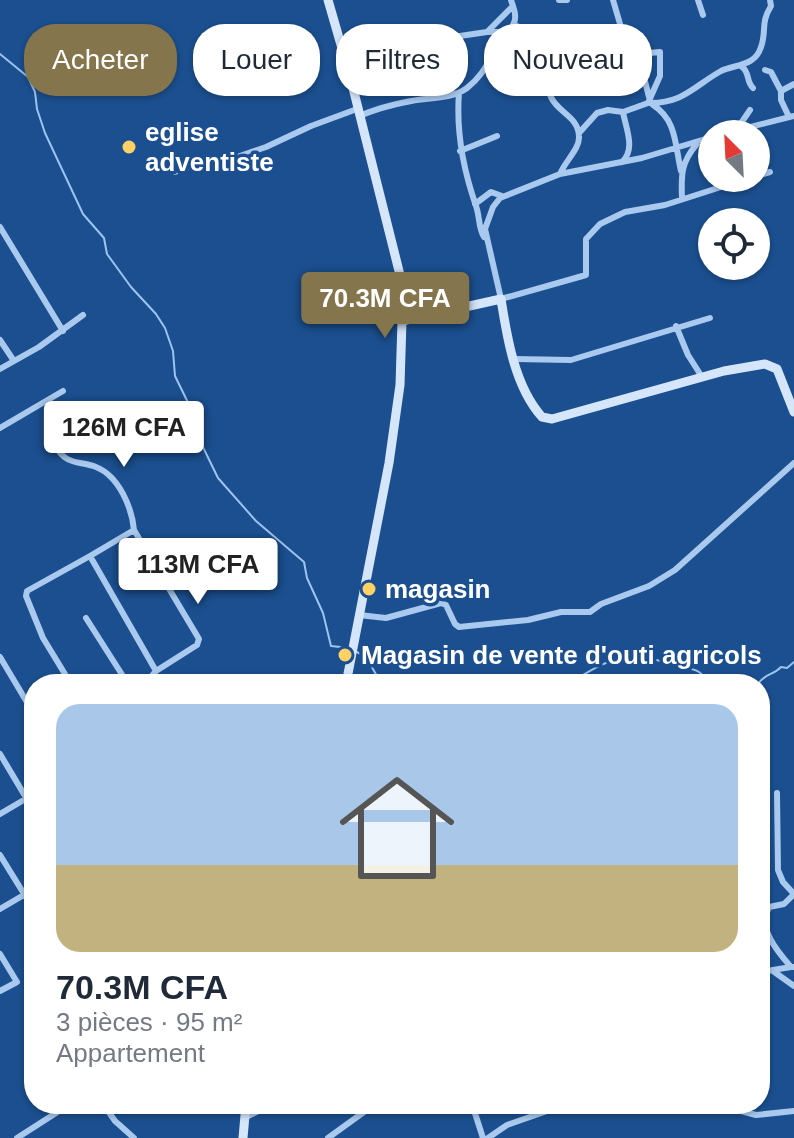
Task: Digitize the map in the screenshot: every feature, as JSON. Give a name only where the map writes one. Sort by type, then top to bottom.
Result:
[{"type":"street","points":[[328,0],[336,28]]},
{"type":"street","points":[[559,0],[567,0]]},
{"type":"street","points":[[613,0],[620,24]]},
{"type":"street","points":[[703,15],[698,2],[706,0]]},
{"type":"street","points":[[579,133],[597,113],[608,110],[623,112],[649,101],[672,101],[696,90],[722,71],[742,67],[761,47],[764,18],[771,6],[770,0]]},
{"type":"street","points":[[494,24],[512,3]]},
{"type":"street","points":[[512,3],[517,21],[514,24]]},
{"type":"street","points":[[652,53],[660,52],[660,76],[652,94]]},
{"type":"street","points":[[742,67],[753,88]]},
{"type":"street","points":[[765,70],[771,72],[781,91],[781,100],[792,116],[770,122]]},
{"type":"street","points":[[468,85],[484,71]]},
{"type":"street","points":[[781,91],[794,84]]},
{"type":"street","points":[[348,674],[389,463],[400,385],[402,321],[400,275],[354,96]]},
{"type":"street","points":[[175,172],[206,161],[237,157],[311,126],[441,96]]},
{"type":"street","points":[[459,96],[457,128],[460,151],[478,223],[485,238],[514,359],[527,395],[542,417],[552,419],[702,377],[765,364],[777,369],[794,412]]},
{"type":"street","points":[[552,96],[555,104],[573,118],[579,133],[579,144],[560,174]]},
{"type":"street","points":[[648,96],[649,101],[666,114],[676,135],[682,199]]},
{"type":"street","points":[[649,101],[651,96]]},
{"type":"street","points":[[743,120],[750,110]]},
{"type":"street","points":[[622,162],[630,149],[623,112]]},
{"type":"street","points":[[460,151],[497,136]]},
{"type":"street","points":[[485,238],[493,207],[502,196],[560,174],[622,162],[698,142]]},
{"type":"street","points":[[681,171],[686,158],[698,143]]},
{"type":"street","points":[[475,204],[493,191],[502,196]]},
{"type":"street","points":[[402,321],[581,278],[587,270],[586,239],[600,224],[625,212],[665,205],[704,192]]},
{"type":"street","points":[[478,223],[487,222]]},
{"type":"street","points":[[0,227],[63,331]]},
{"type":"street","points":[[0,369],[63,331],[83,315]]},
{"type":"street","points":[[514,359],[571,360],[710,318]]},
{"type":"street","points":[[676,326],[688,355],[702,377]]},
{"type":"street","points":[[0,340],[14,361]]},
{"type":"street","points":[[0,428],[63,391]]},
{"type":"street","points":[[54,444],[58,451],[76,464],[93,466],[113,479],[133,515],[134,530],[199,639],[197,645],[153,674]]},
{"type":"street","points":[[359,615],[386,618],[441,603],[446,605],[459,627],[528,620],[561,612],[590,612],[601,604],[649,586],[675,570],[794,463]]},
{"type":"street","points":[[65,674],[43,638],[26,596],[27,591],[134,530]]},
{"type":"street","points":[[90,556],[156,671]]},
{"type":"street","points":[[86,618],[122,674]]},
{"type":"street","points":[[0,657],[24,697]]},
{"type":"street","points":[[0,754],[24,795]]},
{"type":"street","points":[[770,907],[784,904],[794,894],[783,882],[778,870],[777,793]]},
{"type":"street","points":[[0,814],[24,799]]},
{"type":"street","points":[[0,855],[24,892]]},
{"type":"street","points":[[0,909],[24,895]]},
{"type":"street","points":[[770,934],[774,946],[792,967],[770,971]]},
{"type":"street","points":[[0,954],[17,982],[0,991]]},
{"type":"street","points":[[773,971],[794,986]]},
{"type":"street","points":[[770,1114],[794,1111]]},
{"type":"street","points":[[17,1138],[54,1114]]},
{"type":"street","points":[[110,1114],[134,1138]]},
{"type":"street","points":[[243,1138],[245,1114]]},
{"type":"street","points":[[328,1138],[361,1114]]},
{"type":"street","points":[[476,1114],[485,1138],[507,1125],[538,1114]]},
{"type":"waterway","points":[[0,54],[28,77],[45,133],[83,214],[104,238],[107,254],[165,328],[173,351],[175,376],[197,421],[200,441],[218,478],[256,521],[304,562],[307,578],[323,613],[331,646],[349,648]]},
{"type":"waterway","points":[[355,651],[365,658],[375,674]]},
{"type":"waterway","points":[[586,674],[607,662],[631,657],[658,660],[701,674]]},
{"type":"waterway","points":[[770,674],[794,662]]},
{"type":"place","name":"eglise adventiste","points":[[129,147]]},
{"type":"place","name":"magasin","points":[[369,589]]},
{"type":"place","name":"Magasin de vente d'outi agricols","points":[[345,655]]}]
